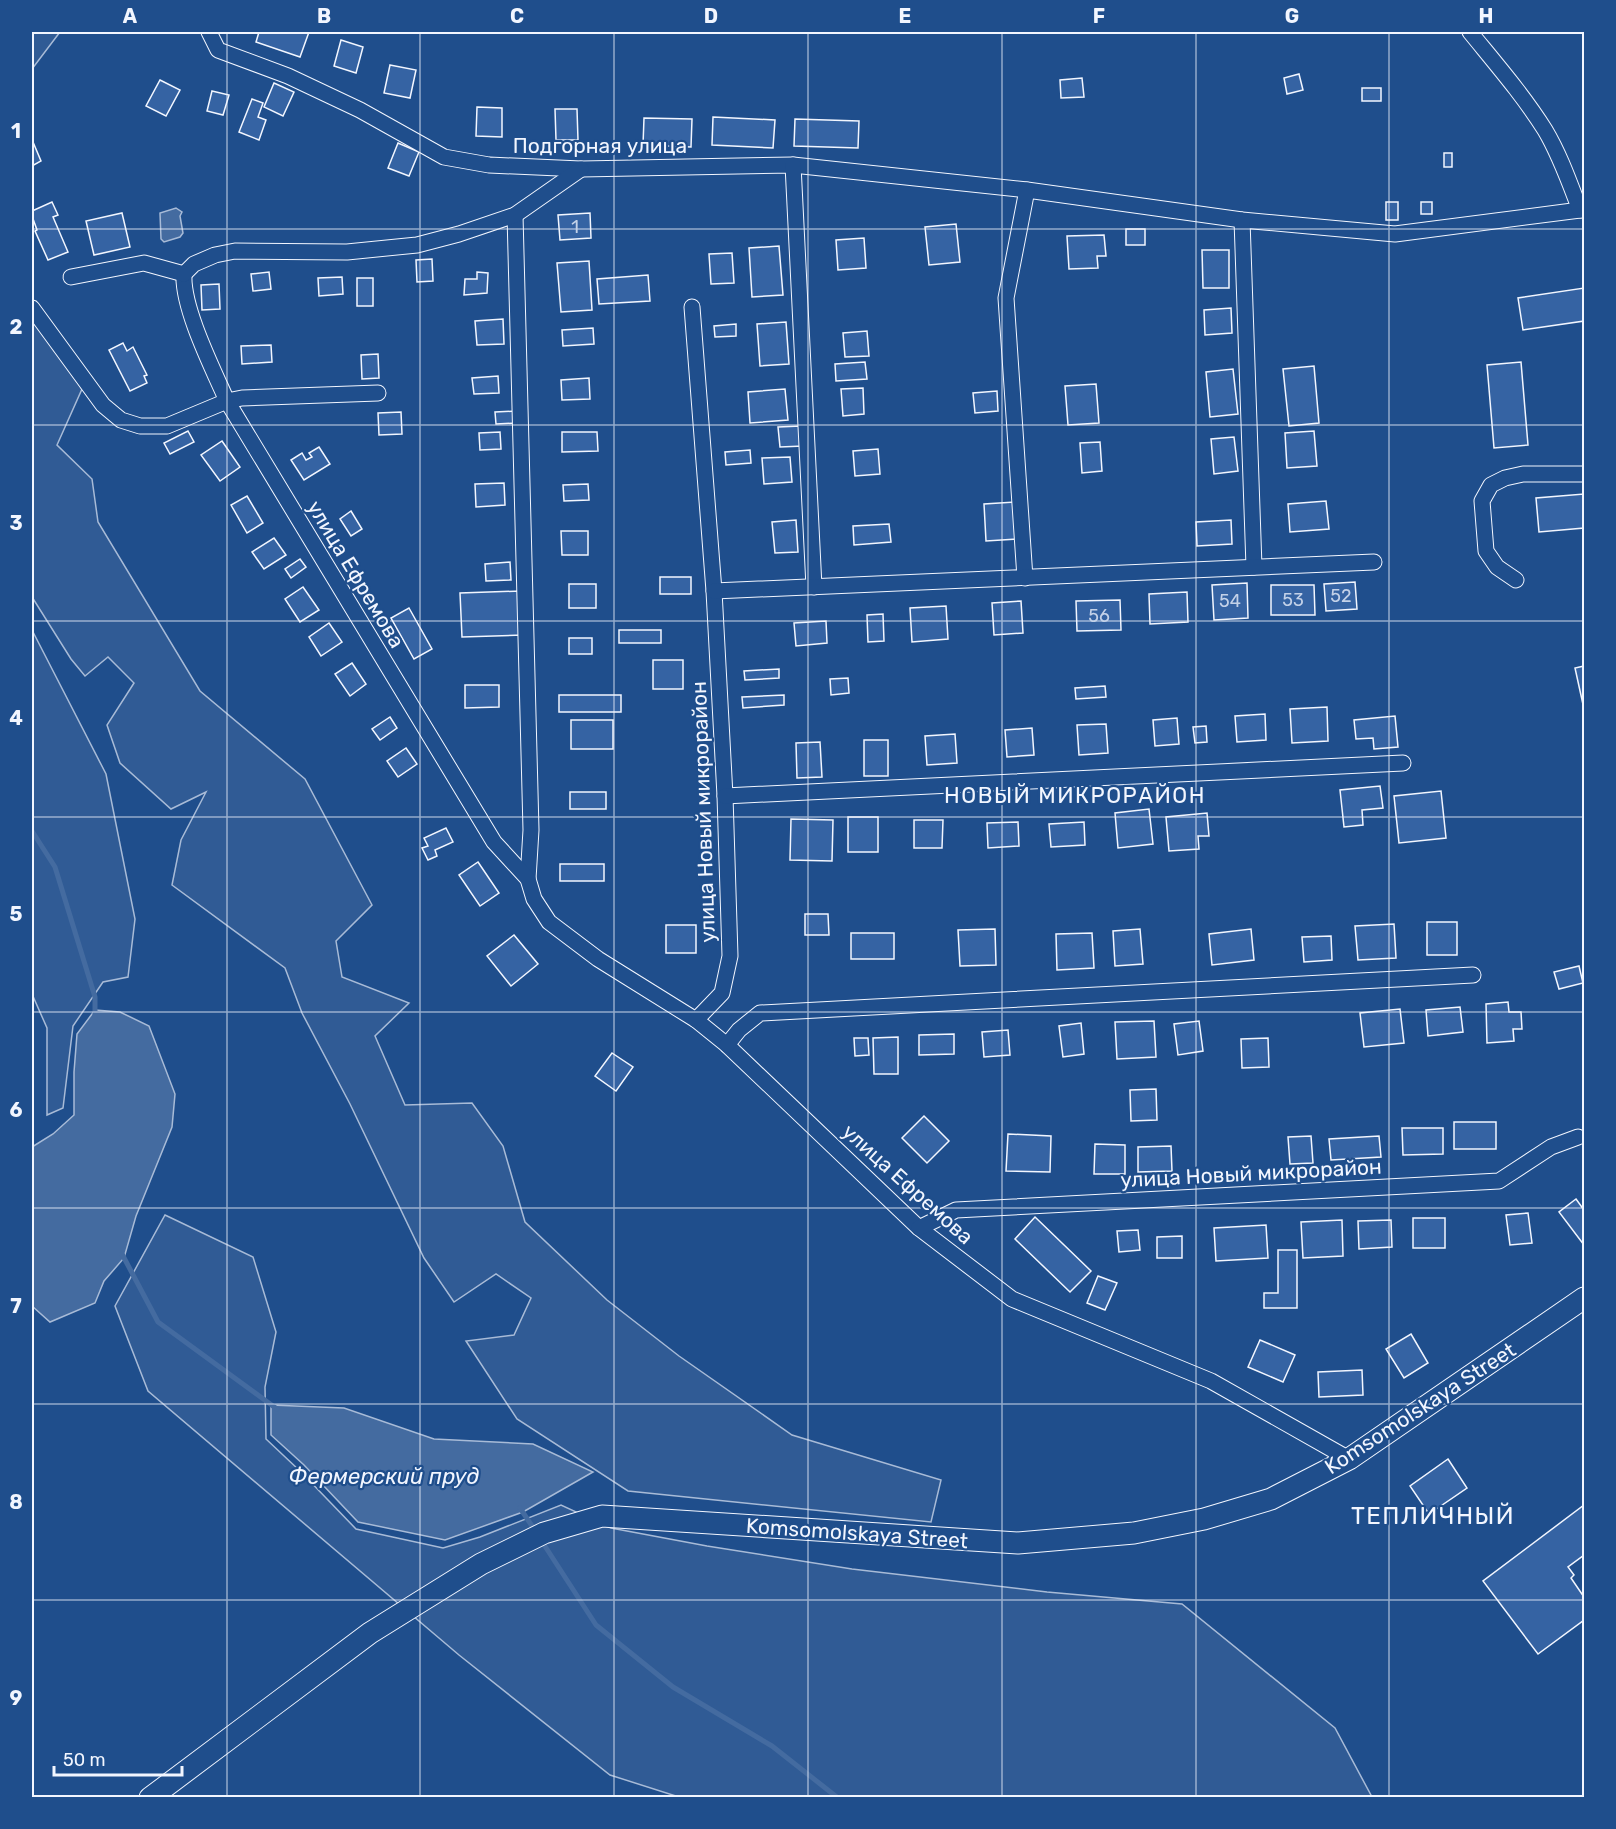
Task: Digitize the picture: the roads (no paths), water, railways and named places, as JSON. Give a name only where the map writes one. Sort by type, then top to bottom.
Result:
[{"type":"street","name":"Подгорная улица","points":[[209,32],[218,50],[288,76],[360,110],[444,157],[489,165],[581,169],[793,165],[1027,190],[1242,220],[1395,234],[1582,210]]},
{"type":"street","points":[[1470,32],[1546,132],[1582,210]]},
{"type":"street","points":[[793,165],[814,587]]},
{"type":"street","points":[[70,277],[144,263],[184,274],[194,264],[215,255],[235,251],[347,252],[417,245],[515,215],[581,169]]},
{"type":"street","points":[[1025,578],[1006,298],[1027,190]]},
{"type":"street","name":"улица Ефремова","points":[[515,215],[531,830],[528,879],[534,899],[549,922],[598,959],[696,1020],[727,1046],[919,1228],[1012,1299],[1211,1381],[1349,1459]]},
{"type":"street","points":[[1242,220],[1254,567]]},
{"type":"street","name":"улица Ефремова","points":[[184,274],[183,284],[200,339],[227,401],[494,842],[528,879]]},
{"type":"street","name":"улица Новый микрорайон","points":[[692,307],[714,591],[725,796],[730,956],[722,993],[696,1020]]},
{"type":"street","points":[[32,308],[103,405],[121,420],[140,426],[167,426],[227,401],[242,398],[378,393]]},
{"type":"street","points":[[1516,580],[1497,567],[1486,551],[1482,501],[1491,485],[1505,478],[1523,474],[1584,474]]},
{"type":"street","points":[[714,591],[1374,562]]},
{"type":"street","points":[[725,796],[1403,763]]},
{"type":"street","points":[[727,1046],[739,1030],[760,1013],[1473,975]]},
{"type":"street","name":"улица Новый микрорайон","points":[[919,1228],[956,1210],[1499,1181],[1551,1147],[1578,1137]]},
{"type":"street","name":"Komsomolskaya Street","points":[[150,1797],[370,1633],[481,1564],[544,1533],[602,1516],[1018,1543],[1134,1533],[1204,1520],[1271,1499],[1349,1459],[1584,1298]]},
{"type":"water","points":[[176,208],[182,212],[180,216],[183,233],[180,237],[164,242],[161,239],[160,213]]},
{"type":"water","points":[[95,1010],[120,1012],[149,1026],[175,1094],[172,1127],[136,1216],[124,1258],[104,1281],[95,1303],[50,1322],[32,1306],[32,1147],[53,1134],[74,1115],[77,1034]]},
{"type":"water","name":"Фермерский пруд","points":[[271,1405],[344,1408],[434,1439],[533,1444],[593,1472],[523,1512],[445,1540],[358,1522],[304,1465],[271,1435]]},
{"type":"waterway","points":[[32,831],[55,867],[95,997],[95,1017]]},
{"type":"waterway","points":[[122,1254],[158,1322],[277,1409]]},
{"type":"waterway","points":[[520,1508],[536,1532]]},
{"type":"waterway","points":[[541,1540],[596,1625],[673,1687],[772,1746],[838,1798]]},
{"type":"district","name":"НОВЫЙ МИКРОРАЙОН","points":[[1075,795]]},
{"type":"district","name":"ТЕПЛИЧНЫЙ","points":[[1433,1516]]}]
